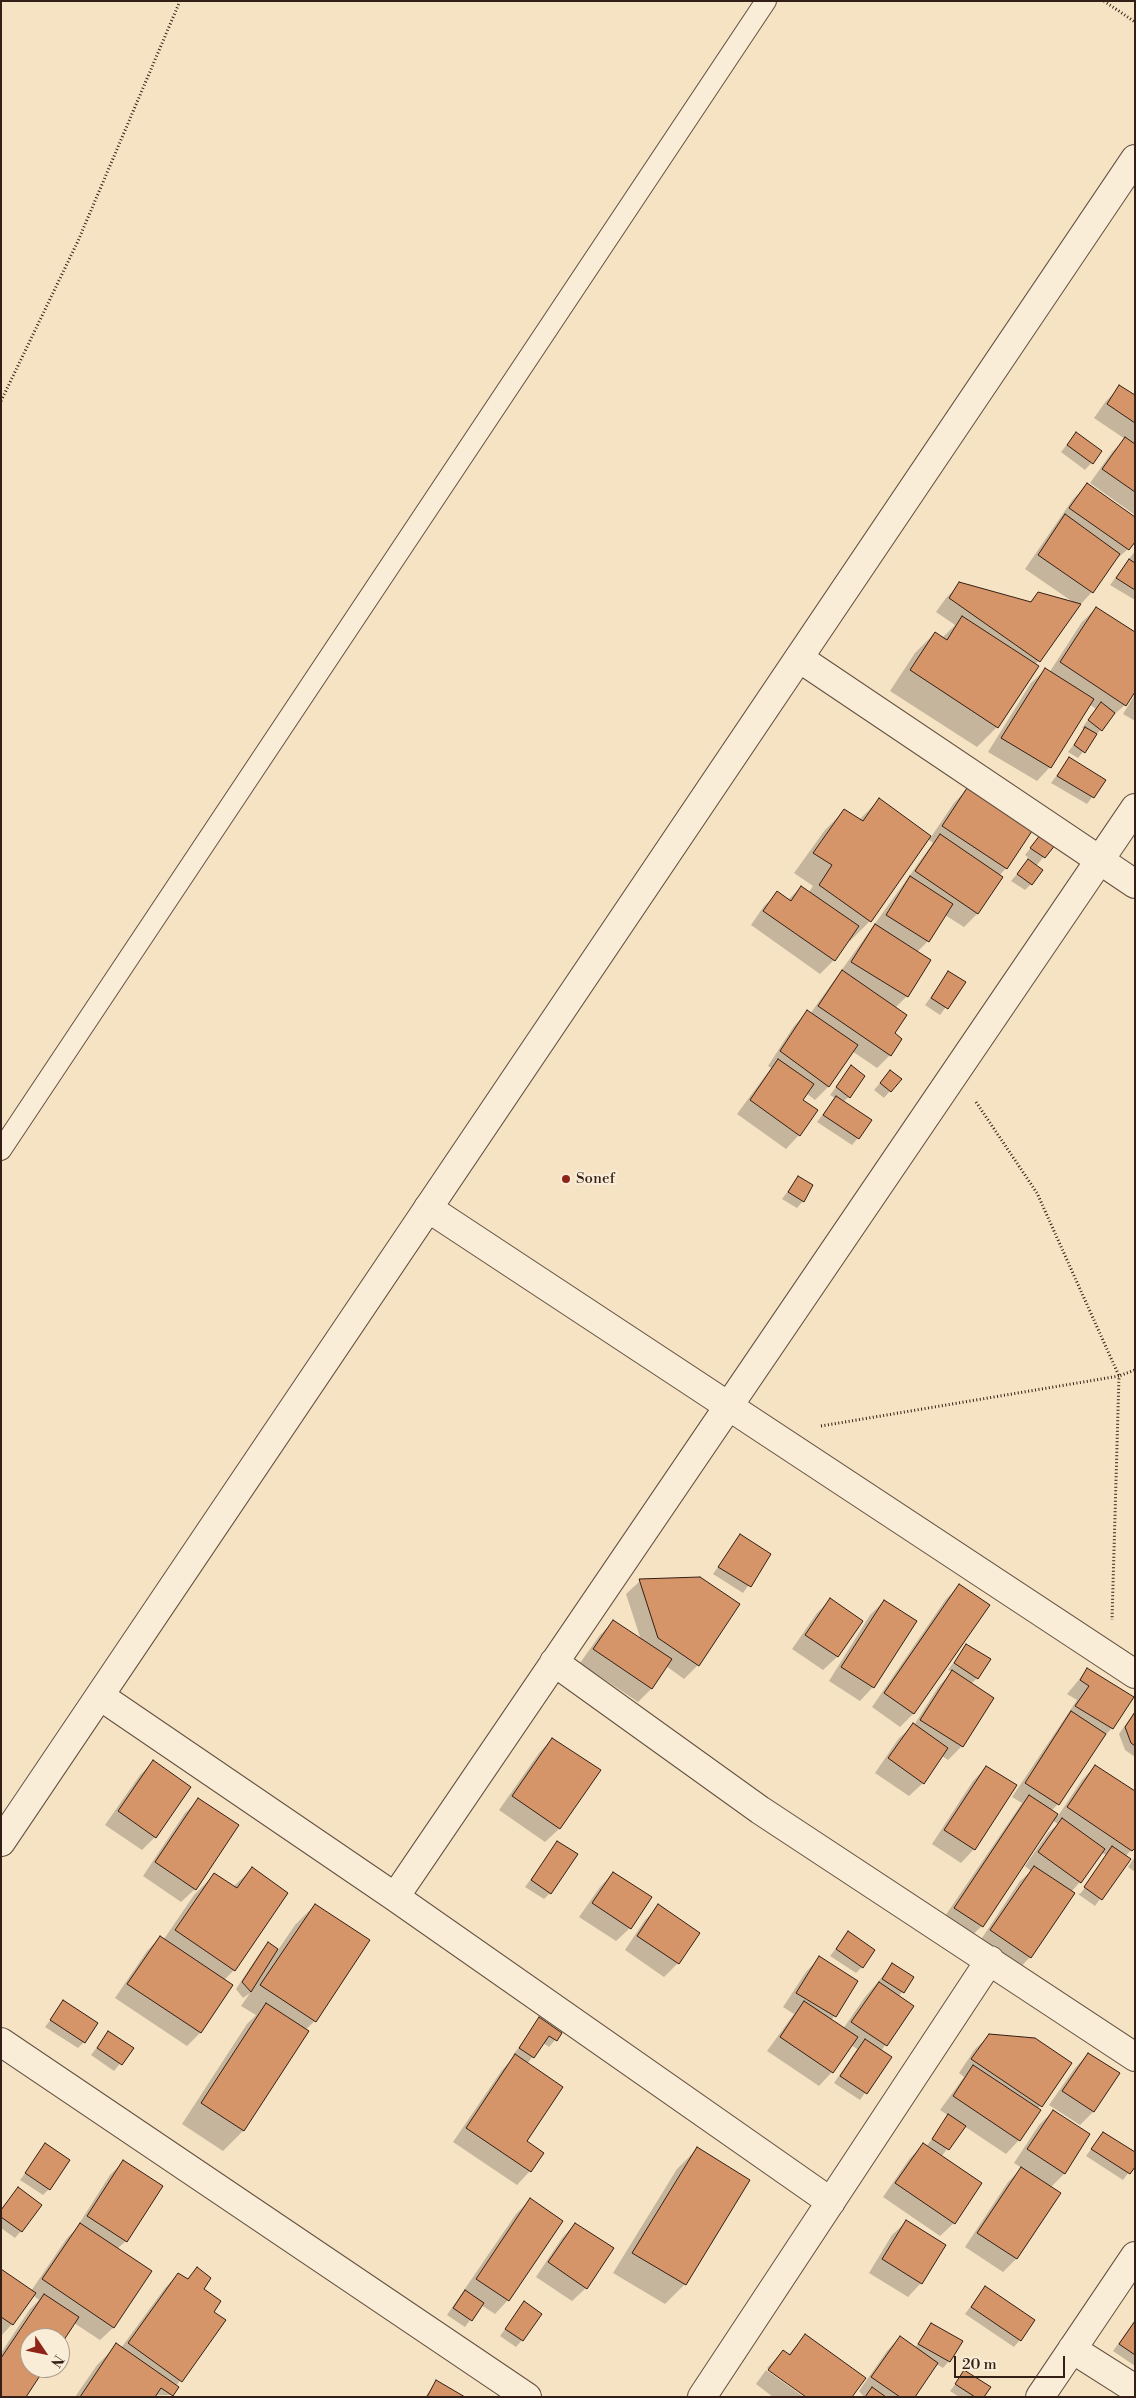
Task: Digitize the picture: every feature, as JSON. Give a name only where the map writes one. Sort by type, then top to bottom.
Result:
[{"type":"street","points":[[1,1842],[1135,159]]},
{"type":"street","points":[[799,658],[1135,884]]},
{"type":"street","points":[[394,1897],[1135,808]]},
{"type":"street","points":[[428,1208],[1135,1674]]},
{"type":"street","points":[[554,1662],[760,1810],[1135,2057]]},
{"type":"street","points":[[100,1696],[394,1897],[831,2202]]},
{"type":"street","points":[[702,2397],[990,1960]]},
{"type":"street","points":[[1,2042],[527,2397]]},
{"type":"street","points":[[1040,2397],[1135,2256]]},
{"type":"street","points":[[1072,2348],[1135,2389]]},
{"type":"lane","points":[[1,1150],[766,1]]},
{"type":"path","points":[[1,401],[78,241],[180,1]]},
{"type":"path","points":[[1104,1],[1135,22]]},
{"type":"path","points":[[956,1072],[1037,1193],[1120,1376],[1110,1658]]},
{"type":"path","points":[[771,1434],[1120,1376],[1135,1370]]},
{"type":"building","points":[[1119,385],[1135,395],[1135,423],[1107,404]]},
{"type":"building","points":[[1076,432],[1102,451],[1093,464],[1067,445]]},
{"type":"building","points":[[1125,437],[1135,444],[1135,492],[1102,469]]},
{"type":"building","points":[[1087,483],[1135,517],[1135,542],[1129,550],[1069,508]]},
{"type":"building","points":[[1065,514],[1120,554],[1093,593],[1038,555]]},
{"type":"building","points":[[1129,559],[1135,563],[1135,590],[1116,578]]},
{"type":"building","points":[[959,582],[1031,602],[1038,592],[1081,604],[1040,662],[949,598]]},
{"type":"building","points":[[1096,607],[1135,632],[1135,692],[1126,706],[1060,662]]},
{"type":"building","points":[[962,616],[1039,666],[998,728],[910,670],[935,632],[947,640]]},
{"type":"building","points":[[1045,668],[1094,699],[1051,768],[1001,738]]},
{"type":"building","points":[[1101,702],[1115,713],[1102,731],[1088,720]]},
{"type":"building","points":[[1085,727],[1097,734],[1085,753],[1074,745]]},
{"type":"building","points":[[1069,757],[1106,780],[1094,798],[1057,776]]},
{"type":"building","points":[[967,788],[1032,831],[1007,869],[942,826]]},
{"type":"building","points":[[879,798],[931,836],[871,922],[819,885],[832,865],[813,853],[844,809],[863,821]]},
{"type":"building","points":[[1044,830],[1059,840],[1045,858],[1030,848]]},
{"type":"building","points":[[940,834],[1003,877],[978,914],[915,871]]},
{"type":"building","points":[[1028,859],[1043,870],[1032,885],[1017,874]]},
{"type":"building","points":[[910,876],[953,904],[929,942],[886,915]]},
{"type":"building","points":[[801,886],[859,926],[835,961],[763,911],[777,891],[791,901]]},
{"type":"building","points":[[875,924],[931,960],[908,997],[851,962]]},
{"type":"building","points":[[842,970],[907,1015],[895,1033],[902,1039],[891,1056],[818,1006]]},
{"type":"building","points":[[948,971],[966,982],[948,1009],[931,998]]},
{"type":"building","points":[[807,1010],[858,1045],[829,1087],[780,1051]]},
{"type":"building","points":[[778,1059],[814,1084],[803,1100],[818,1110],[800,1136],[750,1100]]},
{"type":"building","points":[[851,1065],[865,1076],[850,1098],[836,1087]]},
{"type":"building","points":[[890,1070],[902,1079],[891,1092],[880,1083]]},
{"type":"building","points":[[836,1096],[872,1120],[859,1139],[823,1115]]},
{"type":"building","points":[[798,1176],[813,1185],[804,1202],[788,1192]]},
{"type":"building","points":[[740,1534],[771,1554],[751,1587],[718,1567]]},
{"type":"building","points":[[700,1577],[740,1604],[699,1666],[658,1638],[639,1579]]},
{"type":"building","points":[[959,1584],[990,1605],[914,1714],[884,1693]]},
{"type":"building","points":[[830,1598],[863,1621],[838,1657],[805,1635]]},
{"type":"building","points":[[884,1600],[917,1621],[874,1688],[841,1667]]},
{"type":"building","points":[[613,1620],[672,1659],[652,1689],[593,1649]]},
{"type":"building","points":[[966,1644],[991,1659],[978,1679],[954,1663]]},
{"type":"building","points":[[1087,1668],[1134,1697],[1113,1729],[1075,1706],[1089,1686],[1080,1680]]},
{"type":"building","points":[[952,1670],[994,1698],[963,1747],[920,1720]]},
{"type":"building","points":[[1071,1711],[1106,1734],[1059,1805],[1025,1783]]},
{"type":"building","points":[[1135,1712],[1135,1746],[1131,1743],[1125,1727]]},
{"type":"building","points":[[913,1723],[948,1748],[924,1784],[888,1758]]},
{"type":"building","points":[[552,1738],[601,1770],[560,1829],[512,1796]]},
{"type":"building","points":[[153,1760],[191,1787],[156,1838],[118,1811]]},
{"type":"building","points":[[1095,1765],[1135,1791],[1135,1848],[1132,1851],[1067,1807]]},
{"type":"building","points":[[986,1766],[1017,1785],[975,1850],[944,1830]]},
{"type":"building","points":[[1029,1795],[1058,1814],[983,1927],[954,1908]]},
{"type":"building","points":[[198,1798],[239,1825],[196,1890],[155,1862]]},
{"type":"building","points":[[1062,1818],[1105,1849],[1081,1883],[1038,1852]]},
{"type":"building","points":[[557,1841],[578,1854],[551,1894],[531,1880]]},
{"type":"building","points":[[1112,1846],[1131,1859],[1102,1900],[1084,1887]]},
{"type":"building","points":[[1034,1866],[1075,1893],[1031,1958],[990,1930]]},
{"type":"building","points":[[252,1867],[288,1893],[235,1971],[175,1930],[214,1873],[237,1888]]},
{"type":"building","points":[[613,1872],[652,1897],[631,1929],[592,1903]]},
{"type":"building","points":[[315,1904],[370,1940],[316,2022],[260,1985]]},
{"type":"building","points":[[658,1904],[700,1933],[679,1964],[637,1936]]},
{"type":"building","points":[[848,1931],[875,1950],[863,1968],[836,1949]]},
{"type":"building","points":[[160,1936],[233,1985],[201,2033],[127,1984]]},
{"type":"building","points":[[268,1942],[278,1949],[251,1992],[242,1982]]},
{"type":"building","points":[[819,1956],[858,1981],[836,2017],[796,1993]]},
{"type":"building","points":[[892,1963],[914,1977],[904,1993],[882,1979]]},
{"type":"building","points":[[879,1982],[914,2006],[887,2046],[851,2022]]},
{"type":"building","points":[[63,2000],[98,2023],[85,2043],[50,2020]]},
{"type":"building","points":[[804,2001],[858,2037],[833,2073],[780,2037]]},
{"type":"building","points":[[266,2003],[309,2031],[244,2131],[201,2103]]},
{"type":"building","points":[[539,2017],[562,2033],[557,2041],[549,2036],[534,2058],[519,2048]]},
{"type":"building","points":[[108,2031],[134,2048],[122,2065],[97,2048]]},
{"type":"building","points":[[989,2034],[1035,2038],[1072,2063],[1042,2107],[971,2059]]},
{"type":"building","points":[[865,2039],[892,2057],[867,2094],[840,2076]]},
{"type":"building","points":[[1088,2053],[1120,2073],[1094,2112],[1062,2091]]},
{"type":"building","points":[[515,2054],[563,2087],[527,2141],[544,2153],[531,2172],[466,2128]]},
{"type":"building","points":[[973,2065],[1041,2110],[1020,2141],[953,2096]]},
{"type":"building","points":[[1053,2110],[1090,2134],[1065,2174],[1027,2149]]},
{"type":"building","points":[[948,2114],[966,2126],[949,2150],[932,2139]]},
{"type":"building","points":[[1103,2132],[1135,2152],[1135,2167],[1130,2174],[1091,2149]]},
{"type":"building","points":[[45,2143],[70,2160],[50,2190],[25,2173]]},
{"type":"building","points":[[923,2143],[982,2183],[955,2224],[895,2183]]},
{"type":"building","points":[[697,2147],[750,2180],[686,2285],[632,2253]]},
{"type":"building","points":[[123,2160],[163,2186],[127,2242],[87,2216]]},
{"type":"building","points":[[1021,2167],[1061,2193],[1017,2259],[977,2233]]},
{"type":"building","points":[[18,2187],[42,2205],[22,2232],[1,2217],[1,2210]]},
{"type":"building","points":[[530,2198],[563,2221],[509,2301],[476,2279]]},
{"type":"building","points":[[906,2220],[946,2245],[922,2284],[882,2259]]},
{"type":"building","points":[[80,2223],[152,2271],[114,2328],[42,2279]]},
{"type":"building","points":[[575,2223],[614,2248],[587,2289],[548,2262]]},
{"type":"building","points":[[197,2267],[211,2278],[204,2289],[221,2301],[214,2312],[226,2320],[182,2382],[128,2343],[178,2273],[188,2279]]},
{"type":"building","points":[[1,2269],[36,2293],[13,2325],[1,2317]]},
{"type":"building","points":[[985,2286],[1035,2320],[1021,2341],[971,2307]]},
{"type":"building","points":[[465,2290],[484,2303],[472,2321],[453,2308]]},
{"type":"building","points":[[44,2294],[79,2317],[70,2331],[70,2328],[21,2328]]},
{"type":"building","points":[[524,2301],[542,2314],[523,2341],[505,2329]]},
{"type":"building","points":[[1135,2321],[1135,2355],[1119,2344]]},
{"type":"building","points":[[931,2323],[963,2341],[950,2362],[918,2344]]},
{"type":"building","points":[[20,2330],[20,2378],[38,2378],[26,2397],[3,2397],[1,2395],[1,2358]]},
{"type":"building","points":[[805,2334],[866,2378],[852,2397],[806,2397],[768,2370],[783,2350],[790,2355]]},
{"type":"building","points":[[900,2336],[938,2363],[915,2397],[900,2397],[871,2377]]},
{"type":"building","points":[[116,2343],[179,2387],[173,2396],[161,2388],[155,2397],[80,2397]]},
{"type":"building","points":[[964,2370],[991,2387],[984,2397],[975,2397],[955,2384]]},
{"type":"building","points":[[436,2380],[465,2397],[427,2397]]},
{"type":"building","points":[[872,2387],[886,2397],[865,2397]]},
{"type":"place","name":"Sonef","points":[[566,1179]]}]
